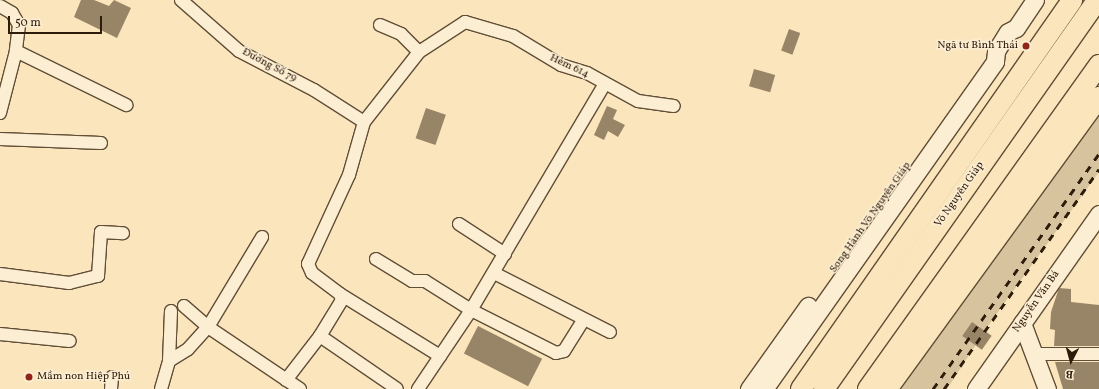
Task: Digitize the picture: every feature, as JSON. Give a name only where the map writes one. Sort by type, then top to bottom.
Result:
[{"type":"highway","name":"Võ Nguyên Giáp","points":[[801,389],[1072,0]]},
{"type":"highway","name":"Võ Nguyên Giáp","points":[[824,389],[1097,0]]},
{"type":"highway","points":[[868,389],[1099,65]]},
{"type":"highway","points":[[887,389],[1099,97]]},
{"type":"main road","points":[[1008,32],[1008,24],[1023,0]]},
{"type":"main road","name":"Song Hành Võ Nguyên Giáp","points":[[764,389],[995,61],[996,51],[1008,32],[1016,28],[1035,0]]},
{"type":"main road","name":"Song Hành Võ Nguyên Giáp","points":[[749,389],[984,57],[996,51]]},
{"type":"main road","name":"Nguyễn Văn Bá","points":[[976,389],[1099,214]]},
{"type":"main road","points":[[1022,323],[1047,389]]},
{"type":"street","name":"Đường Số 79","points":[[182,0],[239,51],[314,90],[364,122]]},
{"type":"street","points":[[0,6],[12,13],[19,25],[16,51],[0,113]]},
{"type":"street","name":"Hẻm 614","points":[[419,52],[465,22],[513,36],[561,65],[587,73],[604,85],[638,101],[674,106]]},
{"type":"street","points":[[380,25],[401,34],[419,52],[364,122],[352,168],[308,264],[312,273],[340,294],[440,356]]},
{"type":"street","points":[[16,51],[126,105]]},
{"type":"street","points":[[418,389],[471,310],[604,85]]},
{"type":"street","points":[[0,139],[101,143]]},
{"type":"street","points":[[460,224],[505,254]]},
{"type":"street","points":[[0,274],[69,283],[98,276],[101,232],[123,233]]},
{"type":"street","points":[[169,361],[188,349],[208,327],[262,238]]},
{"type":"street","points":[[376,259],[412,281],[425,281],[471,310],[560,353],[564,351],[582,320]]},
{"type":"street","points":[[494,272],[582,320],[610,332]]},
{"type":"street","points":[[286,380],[320,336],[342,300],[340,294]]},
{"type":"street","points":[[184,306],[208,327],[300,389]]},
{"type":"street","points":[[161,389],[169,361],[171,311]]},
{"type":"street","points":[[0,334],[70,340]]},
{"type":"street","points":[[320,336],[397,389]]},
{"type":"street","points":[[1034,354],[1099,354]]},
{"type":"shaded area","points":[[1099,110],[1099,172],[990,323],[947,389],[899,389]]},
{"type":"building","points":[[81,0],[94,0],[109,6],[114,0],[131,8],[117,38],[74,17]]},
{"type":"building","points":[[789,29],[800,33],[792,55],[781,51]]},
{"type":"building","points":[[754,69],[775,75],[770,92],[749,86]]},
{"type":"building","points":[[607,106],[617,110],[613,119],[625,125],[618,137],[608,131],[604,140],[594,135]]},
{"type":"building","points":[[426,108],[446,115],[435,145],[416,138]]},
{"type":"building","points":[[1059,288],[1071,289],[1071,302],[1099,305],[1099,346],[1054,346],[1055,330],[1050,329],[1051,312]]},
{"type":"building","points":[[972,322],[992,336],[982,350],[962,336]]},
{"type":"building","points":[[478,326],[542,359],[528,386],[464,354]]},
{"type":"building","points":[[1055,362],[1099,362],[1099,389],[1063,389]]},
{"type":"railway","points":[[933,389],[1099,154]]},
{"type":"railway","points":[[944,389],[1099,169]]},
{"type":"place","name":"Ngã tư Bình Thái","points":[[1026,46]]},
{"type":"place","name":"Mầm non Hiệp Phú","points":[[29,377]]}]
